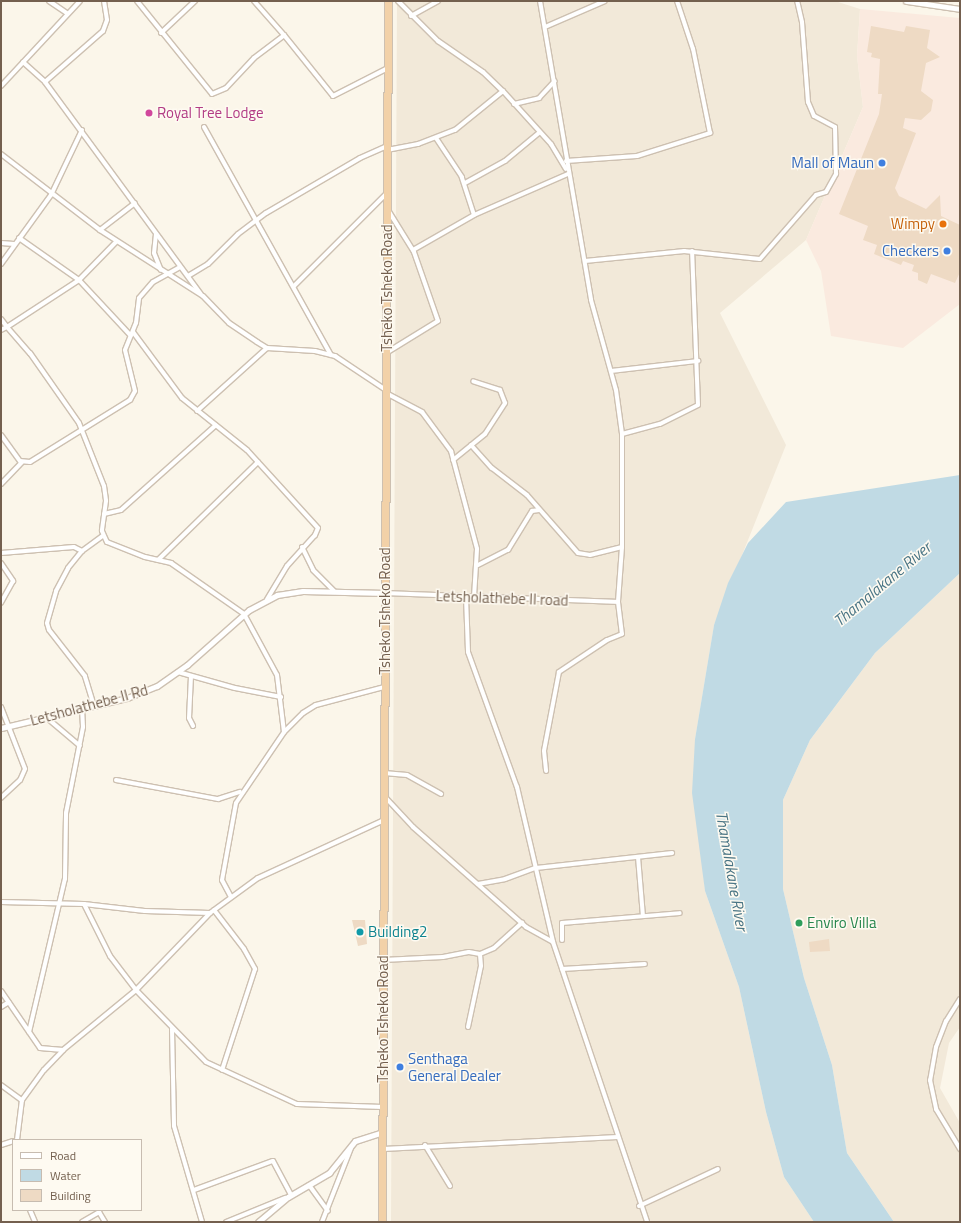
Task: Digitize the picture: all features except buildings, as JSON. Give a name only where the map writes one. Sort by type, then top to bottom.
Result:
[{"type":"highway","name":"Tsheko Tsheko Road","points":[[382,1222],[388,1]]},
{"type":"street","points":[[49,1],[67,13]]},
{"type":"street","points":[[1,86],[67,13],[80,1]]},
{"type":"street","points":[[45,82],[103,31],[107,20],[104,1]]},
{"type":"street","points":[[137,1],[161,33],[212,94],[226,88],[254,58],[284,35]]},
{"type":"street","points":[[161,33],[195,1]]},
{"type":"street","points":[[254,1],[284,35],[333,96],[388,68]]},
{"type":"street","points":[[398,1],[411,16],[438,41],[483,72],[503,91],[540,132],[568,173]]},
{"type":"street","points":[[411,16],[438,1]]},
{"type":"street","points":[[540,1],[555,81],[566,161],[591,300],[611,371],[622,434],[622,547],[618,602],[622,636],[607,640],[589,651],[562,669],[556,677],[544,751],[546,771]]},
{"type":"street","points":[[545,27],[605,1]]},
{"type":"street","points":[[566,161],[637,156],[710,133],[693,49],[677,1]]},
{"type":"street","points":[[585,261],[692,251],[763,258],[810,202],[826,192],[836,174],[835,127],[814,116],[805,90],[802,22],[797,1]]},
{"type":"street","points":[[906,1],[935,3],[960,9]]},
{"type":"street","points":[[22,62],[45,82],[82,130],[180,266],[203,296],[229,323],[268,348],[331,355],[353,365],[386,391],[415,408],[430,420],[446,444],[453,460],[474,532],[478,565],[474,597]]},
{"type":"street","points":[[514,104],[539,98],[555,81]]},
{"type":"street","points":[[188,276],[219,256],[238,234],[256,220],[360,158],[388,148],[436,138],[462,125],[503,91]]},
{"type":"street","points":[[204,127],[294,286],[331,355]]},
{"type":"street","points":[[1,264],[14,244],[51,195],[82,130]]},
{"type":"street","points":[[465,183],[505,161],[540,132]]},
{"type":"street","points":[[436,138],[465,183],[474,215]]},
{"type":"street","points":[[1,154],[51,195],[116,242],[203,296]]},
{"type":"street","points":[[412,250],[474,215],[568,173]]},
{"type":"street","points":[[294,286],[387,193]]},
{"type":"street","points":[[100,230],[135,203]]},
{"type":"street","points":[[386,353],[438,322],[412,250],[387,208]]},
{"type":"street","points":[[156,234],[154,253],[161,271]]},
{"type":"street","points":[[19,238],[79,280],[132,334],[162,374],[197,411],[216,425],[258,462],[318,528],[315,535],[302,547],[280,576],[267,599]]},
{"type":"street","points":[[1,330],[79,280],[116,242]]},
{"type":"street","points":[[1,243],[14,244]]},
{"type":"street","points":[[622,434],[660,424],[696,408],[698,361],[692,251]]},
{"type":"street","points":[[1,484],[22,462],[30,462],[82,431],[134,395],[125,350],[132,334],[141,294],[166,274],[180,266]]},
{"type":"street","points":[[1,319],[60,392],[82,431],[104,486],[103,536],[112,545],[176,566],[244,614],[272,663],[281,697],[284,732]]},
{"type":"street","points":[[197,411],[268,348]]},
{"type":"street","points":[[611,371],[698,361]]},
{"type":"street","points":[[453,460],[485,434],[501,412],[505,399],[500,390],[473,382]]},
{"type":"street","points":[[104,514],[121,510],[216,425]]},
{"type":"street","points":[[1,435],[22,462]]},
{"type":"street","points":[[471,445],[492,468],[527,495],[560,536],[583,556],[622,547]]},
{"type":"street","points":[[158,560],[258,462]]},
{"type":"street","points":[[478,565],[508,550],[532,511],[539,510]]},
{"type":"street","points":[[94,706],[85,676],[49,630],[47,623],[56,591],[82,551],[103,536]]},
{"type":"street","points":[[1,553],[74,547],[82,551]]},
{"type":"street","points":[[302,547],[313,570],[335,592]]},
{"type":"street","points":[[1,563],[13,581],[1,603]]},
{"type":"street","name":"Letsholathebe II Rd","points":[[1,728],[47,718],[143,692],[178,672],[244,614],[267,599],[303,591],[386,593]]},
{"type":"street","name":"Letsholathebe II road","points":[[386,593],[618,602]]},
{"type":"street","points":[[466,597],[468,652],[517,787],[553,942],[582,1021],[639,1206],[647,1222]]},
{"type":"street","points":[[178,672],[281,697]]},
{"type":"street","points":[[191,676],[189,718],[193,726]]},
{"type":"street","points":[[231,897],[223,884],[222,872],[241,792],[284,732],[302,713],[316,705],[384,687]]},
{"type":"street","points":[[1,707],[25,774],[1,798]]},
{"type":"street","points":[[29,1032],[60,905],[66,874],[66,813],[80,746],[82,709]]},
{"type":"street","points":[[47,718],[80,746]]},
{"type":"street","points":[[384,773],[407,775],[441,794]]},
{"type":"street","points":[[116,780],[218,799],[241,792]]},
{"type":"street","points":[[384,794],[396,811],[522,923],[553,942]]},
{"type":"street","points":[[16,1139],[22,1100],[63,1050],[136,990],[212,912],[258,878],[384,820]]},
{"type":"street","points":[[478,884],[505,879],[536,868],[672,853]]},
{"type":"street","points":[[638,857],[643,916]]},
{"type":"street","points":[[1,902],[60,905],[84,904],[145,911],[212,912],[244,949],[255,969],[222,1070]]},
{"type":"street","points":[[84,904],[106,951],[136,990],[204,1061],[297,1104],[383,1107]]},
{"type":"street","points":[[562,940],[562,922],[680,913]]},
{"type":"street","points":[[383,960],[437,958],[469,952],[480,954],[494,948],[522,923]]},
{"type":"street","points":[[468,1027],[481,966],[480,954]]},
{"type":"street","points":[[562,969],[645,964]]},
{"type":"street","points":[[1,991],[40,1048],[63,1050]]},
{"type":"street","points":[[960,1000],[946,1021],[936,1047],[930,1080],[936,1109],[960,1149]]},
{"type":"street","points":[[1,1007],[9,1002]]},
{"type":"street","points":[[172,1028],[174,1126],[194,1190],[202,1222]]},
{"type":"street","points":[[1,1085],[22,1100]]},
{"type":"street","points":[[226,1222],[289,1196],[309,1185],[329,1173],[353,1143],[383,1132]]},
{"type":"street","points":[[383,1149],[425,1145],[618,1137]]},
{"type":"street","points":[[1,1145],[12,1141]]},
{"type":"street","points":[[322,1222],[328,1211],[353,1143]]},
{"type":"street","points":[[425,1145],[450,1186]]},
{"type":"street","points":[[194,1190],[273,1161],[289,1196]]},
{"type":"street","points":[[639,1206],[718,1169]]},
{"type":"street","points":[[309,1185],[328,1211]]},
{"type":"street","points":[[258,1222],[289,1196]]},
{"type":"street","points":[[30,1211],[35,1222]]},
{"type":"street","points":[[82,1222],[99,1212],[105,1222]]},
{"type":"shaded area","points":[[397,1],[835,1],[860,9],[857,56],[863,107],[806,240],[720,313],[786,445],[714,625],[695,739],[705,891],[739,987],[766,1112],[784,1177],[814,1222],[391,1222]]},
{"type":"shaded area","points":[[860,9],[960,18],[960,304],[903,348],[831,336],[821,271],[806,240],[863,107],[857,56]]},
{"type":"shaded area","points":[[960,573],[960,1027],[949,1043],[940,1088],[960,1123],[960,1222],[894,1222],[847,1153],[832,1065],[804,978],[783,889],[783,800],[810,740],[875,653]]},
{"type":"water","name":"Thamalakane River","points":[[960,475],[960,573],[875,653],[810,740],[783,800],[783,889],[804,978],[832,1065],[847,1153],[894,1222],[814,1222],[784,1177],[766,1112],[739,987],[705,891],[692,793],[695,739],[714,625],[728,583],[748,543],[786,502]]},
{"type":"place","name":"Royal Tree Lodge","points":[[149,113]]},
{"type":"place","name":"Mall of Maun","points":[[882,163]]},
{"type":"place","name":"Wimpy","points":[[943,224]]},
{"type":"place","name":"Checkers","points":[[947,251]]},
{"type":"place","name":"Enviro Villa","points":[[799,923]]},
{"type":"place","name":"Building2","points":[[360,932]]},
{"type":"place","name":"Senthaga General Dealer","points":[[400,1067]]}]
